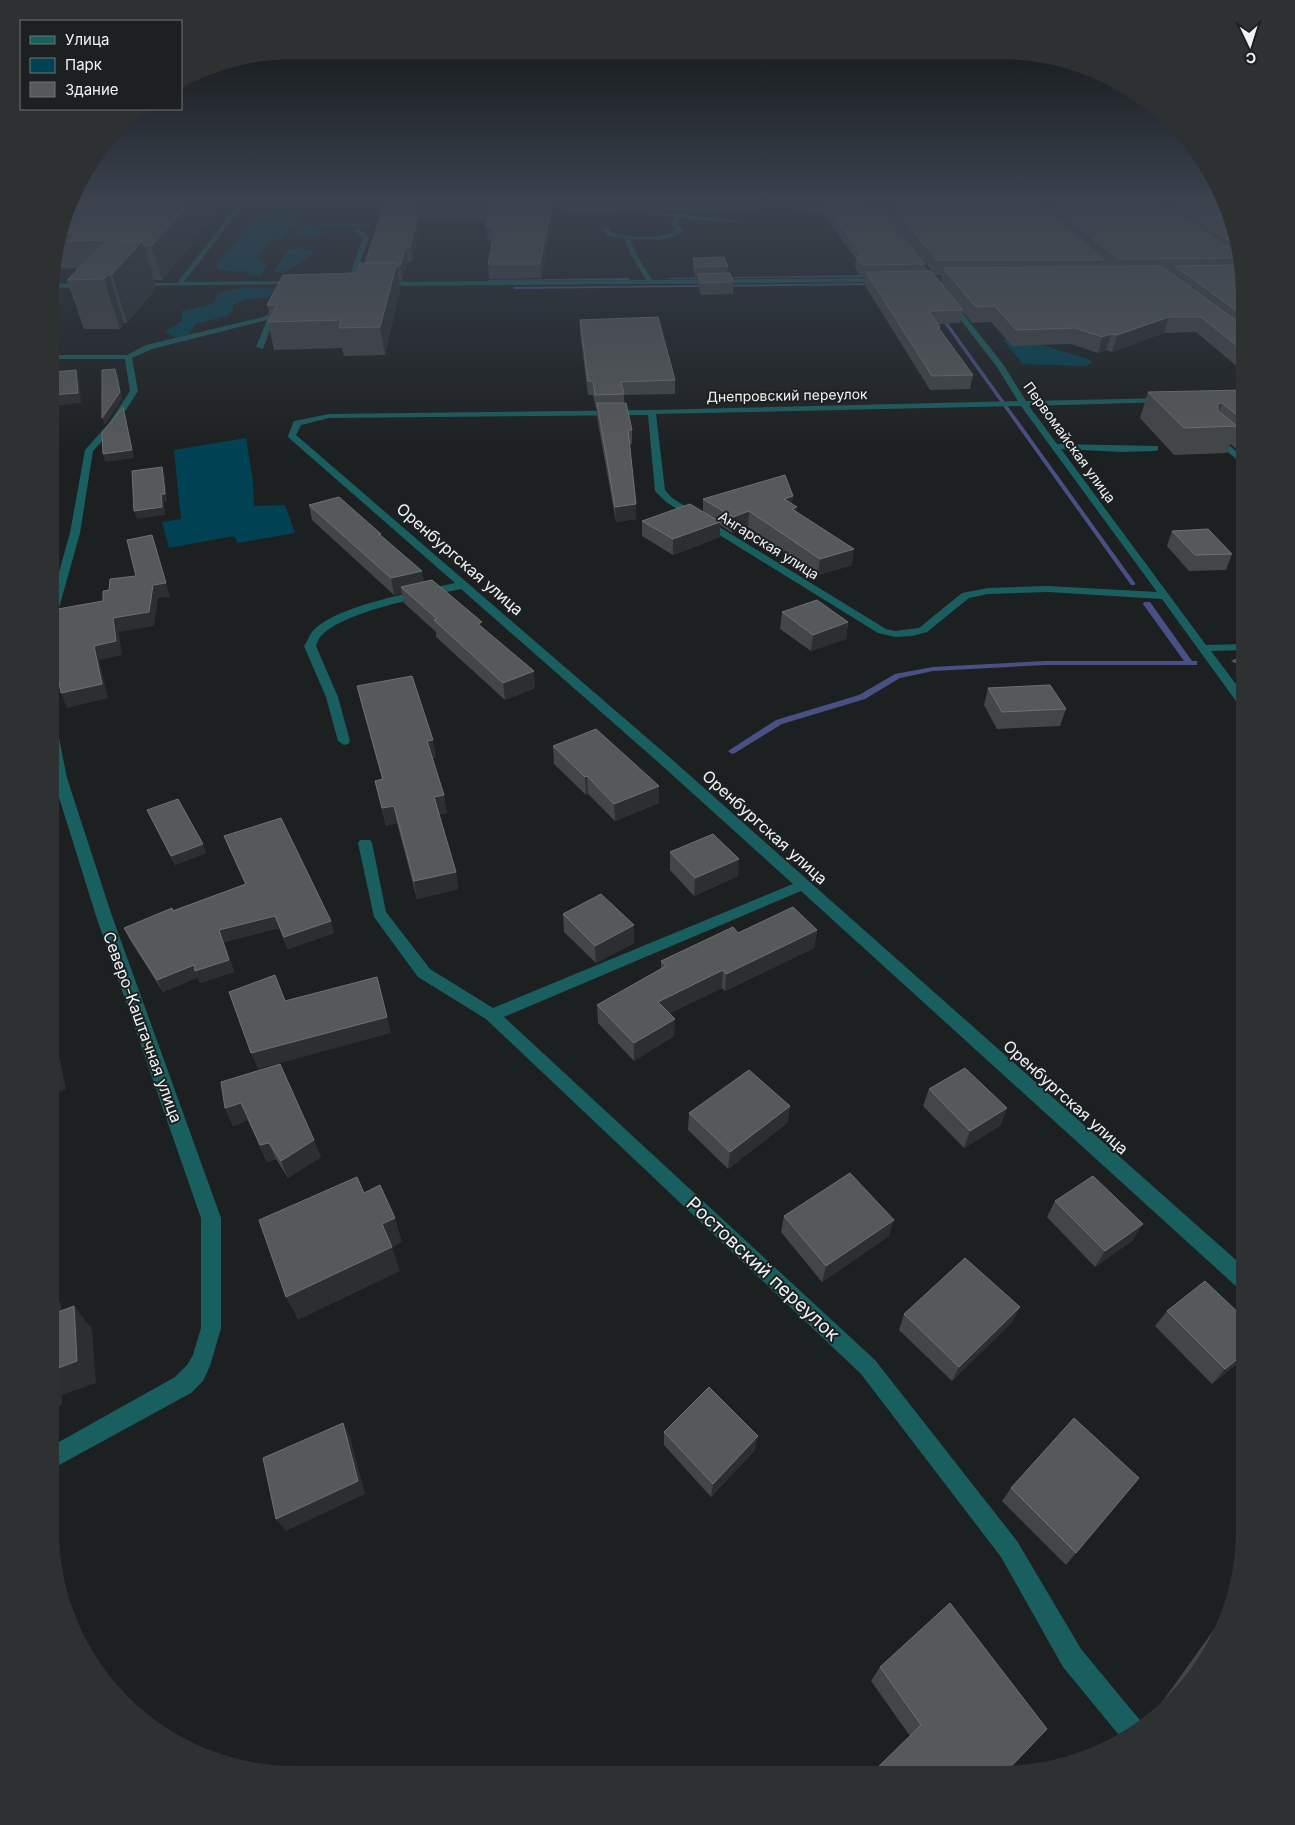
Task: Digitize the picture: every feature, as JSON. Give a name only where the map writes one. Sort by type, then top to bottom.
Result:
[{"type":"street","points":[[130,285],[171,284]]},
{"type":"street","points":[[260,347],[272,315],[293,284]]},
{"type":"street","name":"Первомайская улица","points":[[931,284],[1000,366],[1023,403],[1054,446],[1236,692]]},
{"type":"street","points":[[59,286],[100,285]]},
{"type":"street","points":[[59,357],[128,356],[149,347],[249,323],[272,315]]},
{"type":"street","points":[[59,589],[75,533],[89,450],[112,425],[134,391],[128,356]]},
{"type":"street","name":"Днепровский переулок","points":[[329,416],[652,412],[1177,400]]},
{"type":"street","name":"Ангарская улица","points":[[652,412],[660,490],[670,500],[882,631],[895,634],[923,630],[966,595],[988,591],[1048,589],[1166,596]]},
{"type":"street","name":"Оренбургская улица","points":[[329,416],[297,423],[292,436],[663,759],[1236,1272]]},
{"type":"street","points":[[1213,434],[1236,456]]},
{"type":"street","points":[[1054,446],[1123,449],[1155,448]]},
{"type":"street","points":[[344,741],[332,697],[310,646],[311,639],[322,629],[351,613],[462,585]]},
{"type":"street","points":[[1204,648],[1236,647]]},
{"type":"street","name":"Северо-Каштачная улица","points":[[59,772],[101,906],[211,1218],[211,1328],[203,1359],[195,1373],[183,1385],[59,1454]]},
{"type":"street","name":"Ростовский переулок","points":[[365,843],[379,913],[424,973],[492,1015],[868,1367],[1009,1549],[1072,1658],[1130,1728]]},
{"type":"street","points":[[492,1015],[803,886]]},
{"type":"green space","points":[[245,287],[275,289],[269,297],[245,299],[233,305],[233,310],[227,316],[196,324],[188,335],[176,338],[165,331],[182,321],[182,311],[213,304],[219,293]]},
{"type":"green space","points":[[1003,340],[1033,342],[1088,359],[1092,363],[1085,366],[1023,364]]},
{"type":"green space","points":[[246,438],[253,481],[254,506],[285,505],[295,533],[238,543],[234,536],[169,548],[162,522],[181,519],[174,450]]},
{"type":"building","points":[[278,284],[391,284],[380,327],[339,328],[341,320],[268,322],[277,305],[267,305]]},
{"type":"building","points":[[874,284],[942,284],[963,310],[929,311],[940,327],[938,327],[973,375],[932,376]]},
{"type":"building","points":[[957,284],[1186,284],[1236,320],[1236,345],[1201,317],[1169,317],[1117,335],[1111,334],[1102,337],[1075,328],[1016,330],[995,306],[976,307]]},
{"type":"building","points":[[1200,284],[1236,284],[1236,310]]},
{"type":"building","points":[[658,317],[675,380],[621,382],[624,394],[595,395],[593,381],[588,381],[580,320]]},
{"type":"building","points":[[115,369],[120,392],[102,418],[102,370]]},
{"type":"building","points":[[76,370],[78,393],[59,394],[59,371]]},
{"type":"building","points":[[1236,390],[1236,414],[1222,403],[1218,404],[1218,411],[1236,426],[1184,428],[1148,392]]},
{"type":"building","points":[[597,403],[626,403],[632,430],[628,430],[636,504],[615,507]]},
{"type":"building","points":[[123,407],[132,450],[103,454],[102,433]]},
{"type":"building","points":[[162,467],[165,494],[161,494],[162,507],[134,511],[132,471]]},
{"type":"building","points":[[785,475],[793,496],[784,499],[797,507],[792,509],[854,549],[820,559],[749,511],[733,517],[703,499]]},
{"type":"building","points":[[339,497],[422,571],[391,578],[309,505]]},
{"type":"building","points":[[690,504],[720,522],[673,539],[642,521]]},
{"type":"building","points":[[1208,529],[1232,554],[1195,555],[1172,531]]},
{"type":"building","points":[[152,535],[166,583],[153,585],[149,612],[113,618],[116,641],[94,646],[102,684],[61,693],[59,682],[59,609],[103,601],[103,591],[109,590],[110,579],[136,576],[127,540]]},
{"type":"building","points":[[432,580],[482,622],[478,624],[534,671],[503,683],[401,587]]},
{"type":"building","points":[[817,600],[848,622],[813,635],[782,612]]},
{"type":"building","points":[[412,676],[433,740],[427,741],[444,795],[434,797],[456,872],[414,881],[394,806],[382,808],[375,781],[383,779],[357,686]]},
{"type":"building","points":[[1050,685],[1066,709],[1002,712],[988,688]]},
{"type":"building","points":[[596,729],[659,786],[614,804],[587,776],[585,777],[553,746]]},
{"type":"building","points":[[178,799],[203,844],[171,856],[147,810]]},
{"type":"building","points":[[281,818],[331,921],[284,937],[275,916],[219,930],[229,960],[195,971],[194,965],[157,980],[124,928],[172,908],[173,911],[246,884],[224,836]]},
{"type":"building","points":[[713,834],[739,859],[695,878],[670,852]]},
{"type":"building","points":[[601,894],[634,925],[595,946],[563,914]]},
{"type":"building","points":[[793,907],[817,930],[726,974],[723,970],[658,1002],[675,1019],[634,1043],[597,1005],[666,966],[661,961],[733,927],[738,933]]},
{"type":"building","points":[[275,975],[285,1001],[377,977],[387,1017],[251,1053],[229,992]]},
{"type":"building","points":[[280,1064],[314,1140],[281,1161],[269,1143],[260,1145],[241,1103],[225,1108],[221,1082]]},
{"type":"building","points":[[965,1068],[1007,1108],[970,1131],[929,1089]]},
{"type":"building","points":[[749,1070],[790,1106],[730,1152],[689,1113]]},
{"type":"building","points":[[850,1173],[894,1220],[826,1266],[784,1216]]},
{"type":"building","points":[[1093,1176],[1143,1224],[1105,1251],[1055,1201]]},
{"type":"building","points":[[357,1177],[364,1193],[380,1185],[395,1218],[382,1224],[392,1247],[286,1297],[259,1220]]},
{"type":"building","points":[[965,1258],[1020,1307],[959,1367],[904,1314]]},
{"type":"building","points":[[1205,1281],[1236,1310],[1236,1360],[1225,1369],[1167,1311]]},
{"type":"building","points":[[74,1306],[77,1361],[59,1368],[59,1312]]},
{"type":"building","points":[[709,1387],[758,1436],[713,1484],[664,1432]]},
{"type":"building","points":[[1074,1418],[1139,1478],[1076,1553],[1011,1488]]},
{"type":"building","points":[[343,1423],[358,1481],[276,1519],[263,1458]]},
{"type":"building","points":[[950,1603],[1047,1729],[1012,1766],[879,1766],[921,1725],[880,1667]]},
{"type":"waterway","points":[[515,288],[861,284]]},
{"type":"waterway","points":[[938,313],[1133,584]]},
{"type":"waterway","points":[[1147,604],[1190,663]]},
{"type":"waterway","points":[[732,751],[779,722],[862,697],[898,676],[933,669],[1046,663],[1190,663]]}]
